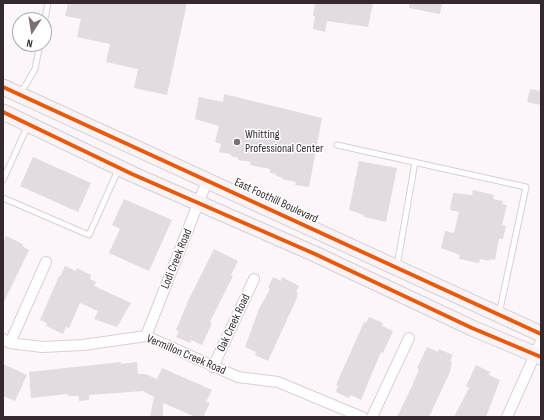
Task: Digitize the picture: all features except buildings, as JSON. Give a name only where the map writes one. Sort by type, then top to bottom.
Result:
[{"type":"main road","name":"East Foothill Boulevard","points":[[3,87],[541,334]]},
{"type":"main road","points":[[3,112],[120,168],[315,254],[472,328],[539,351]]},
{"type":"street","name":"Lodi Creek Road","points":[[146,336],[207,181]]},
{"type":"street","points":[[6,341],[46,262]]},
{"type":"street","name":"Oak Creek Road","points":[[213,367],[254,279]]},
{"type":"street","name":"Vermillon Creek Road","points":[[6,341],[42,347],[83,345],[146,336],[238,377],[278,382],[362,417]]},
{"type":"street","points":[[372,417],[409,338]]},
{"type":"street","points":[[507,417],[539,351]]},
{"type":"lane","points":[[20,94],[35,69],[38,52]]},
{"type":"lane","points":[[3,180],[28,124]]},
{"type":"lane","points":[[337,145],[526,186],[499,315]]},
{"type":"lane","points":[[396,268],[415,162]]},
{"type":"lane","points":[[3,198],[88,235],[120,168]]},
{"type":"cycle path","points":[[3,87],[541,334]]},
{"type":"cycle path","points":[[3,112],[132,174],[315,254],[472,328],[541,357]]},
{"type":"place","name":"Whitting Professional Center","points":[[237,142]]}]
